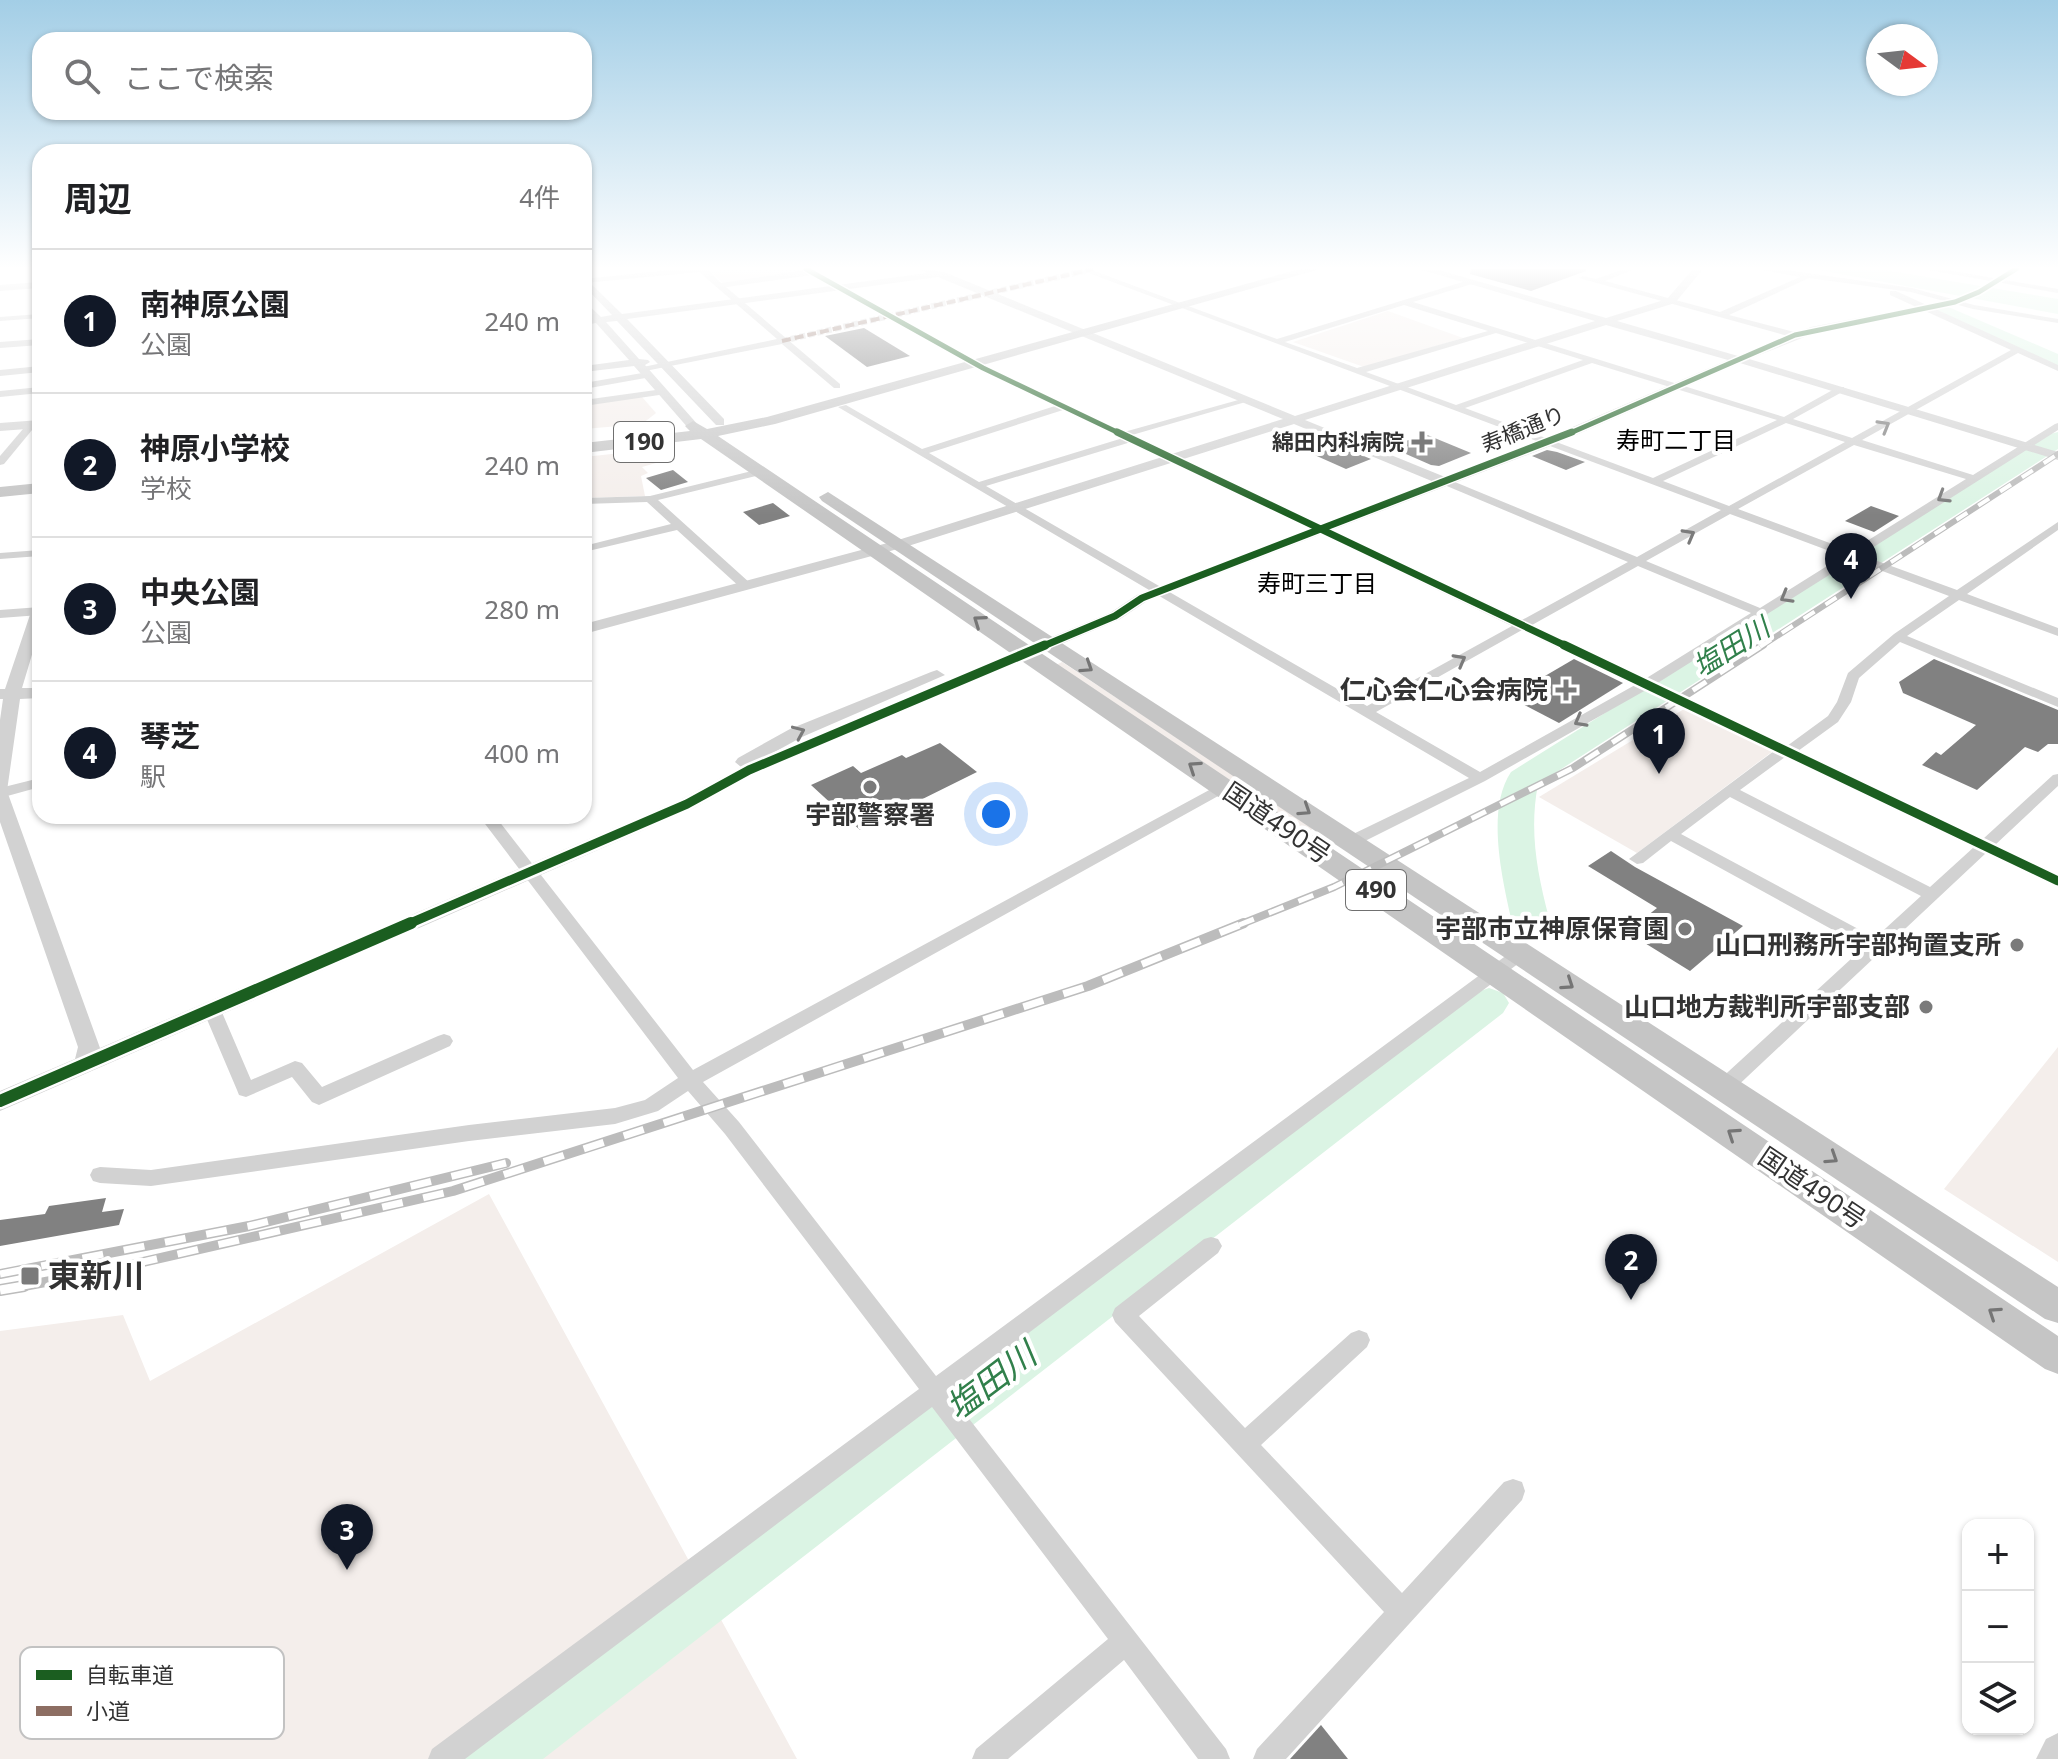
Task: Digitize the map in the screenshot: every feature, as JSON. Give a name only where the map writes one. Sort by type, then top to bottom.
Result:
[{"type":"highway","points":[[928,360],[969,360],[977,351]]},
{"type":"highway","points":[[830,396],[1001,351]]},
{"type":"highway","points":[[830,396],[850,393]]},
{"type":"highway","name":"190","points":[[592,447],[712,428],[830,396]]},
{"type":"highway","name":"190","points":[[592,436],[712,428]]},
{"type":"highway","name":"国道490号","points":[[712,428],[760,472],[888,548]]},
{"type":"highway","name":"国道490号","points":[[712,428],[1030,643],[1352,841],[2058,1307]]},
{"type":"highway","points":[[0,492],[32,489]]},
{"type":"highway","points":[[0,504],[32,501]]},
{"type":"highway","name":"国道490号","points":[[1030,643],[1224,787],[2058,1357]]},
{"type":"street","points":[[626,351],[663,392],[712,428]]},
{"type":"street","points":[[652,351],[712,428]]},
{"type":"street","points":[[592,384],[663,363],[727,351]]},
{"type":"street","points":[[791,351],[830,396]]},
{"type":"street","points":[[953,351],[2058,881]]},
{"type":"street","points":[[1129,351],[1760,612]]},
{"type":"street","points":[[1306,351],[2058,632]]},
{"type":"street","points":[[1358,371],[1427,351]]},
{"type":"street","points":[[592,627],[888,548],[1514,351]]},
{"type":"street","points":[[1564,351],[1973,478]]},
{"type":"street","points":[[1708,351],[2044,448]]},
{"type":"street","name":"寿橋通り","points":[[0,1101],[687,804],[749,770],[1105,606],[1161,591],[1549,442],[1755,351]]},
{"type":"street","points":[[1368,711],[2015,351]]},
{"type":"street","points":[[2023,351],[2058,368]]},
{"type":"street","points":[[1456,408],[1592,360]]},
{"type":"street","points":[[592,369],[642,369]]},
{"type":"street","points":[[0,373],[32,370]]},
{"type":"street","points":[[1653,482],[1785,420],[1841,389]]},
{"type":"street","points":[[0,394],[32,391]]},
{"type":"street","points":[[592,402],[663,392]]},
{"type":"street","points":[[850,393],[922,452],[1480,778]]},
{"type":"street","points":[[979,485],[1246,399]]},
{"type":"street","points":[[922,452],[1064,406]]},
{"type":"street","points":[[0,427],[32,424]]},
{"type":"street","points":[[1352,841],[1480,778],[1651,685],[1760,612],[1973,478],[2044,448],[2058,426]]},
{"type":"street","points":[[0,462],[32,428]]},
{"type":"street","points":[[592,501],[650,499],[760,472]]},
{"type":"street","points":[[650,499],[746,586]]},
{"type":"street","points":[[1637,859],[1779,754],[1790,751],[1833,719],[1844,702],[1853,676],[1898,637],[2058,525]]},
{"type":"street","points":[[592,547],[678,526]]},
{"type":"street","points":[[0,556],[32,554]]},
{"type":"street","points":[[0,614],[32,609]]},
{"type":"street","points":[[32,626],[6,694],[0,792],[89,1047],[85,1064]]},
{"type":"street","points":[[1898,637],[2058,703]]},
{"type":"street","points":[[6,694],[32,693]]},
{"type":"street","points":[[1724,1087],[1982,845],[2058,778]]},
{"type":"street","points":[[0,792],[32,784]]},
{"type":"street","points":[[100,1175],[151,1178],[469,1133],[615,1116],[651,1106],[690,1080],[1224,787]]},
{"type":"street","points":[[1730,791],[1931,894]]},
{"type":"street","points":[[493,824],[690,1080],[732,1128],[1216,1759]]},
{"type":"street","points":[[1671,835],[1876,946]]},
{"type":"street","points":[[442,1759],[938,1396],[1521,953]]},
{"type":"street","points":[[212,1010],[246,1090],[295,1068],[319,1097],[444,1041]]},
{"type":"street","points":[[1211,1246],[1123,1315],[1402,1612]]},
{"type":"street","points":[[1244,1445],[1359,1340]]},
{"type":"street","points":[[1267,1759],[1513,1491]]},
{"type":"street","points":[[986,1759],[1126,1641]]},
{"type":"street","points":[[2054,1759],[2058,1751]]},
{"type":"shaded area","points":[[1319,351],[1418,351],[1364,367]]},
{"type":"shaded area","points":[[642,397],[656,413],[642,424],[592,428],[592,403]]},
{"type":"shaded area","points":[[640,451],[663,461],[642,467],[648,473],[641,476],[645,496],[592,498],[592,456]]},
{"type":"shaded area","points":[[1062,662],[1314,828],[1308,832],[1056,665]]},
{"type":"shaded area","points":[[1684,709],[1773,751],[1637,853],[1539,797]]},
{"type":"shaded area","points":[[2058,1047],[2058,1262],[1944,1189]]},
{"type":"shaded area","points":[[489,1194],[797,1759],[0,1759],[0,1331],[123,1315],[150,1381]]},
{"type":"building","points":[[845,351],[902,351],[910,356],[867,367]]},
{"type":"building","name":"綿田内科病院","points":[[1425,434],[1471,453],[1439,466],[1390,447]]},
{"type":"building","points":[[1334,444],[1371,459],[1346,469],[1310,453]]},
{"type":"building","points":[[1547,450],[1585,462],[1566,470],[1532,456]]},
{"type":"building","points":[[673,470],[688,482],[661,490],[646,478]]},
{"type":"building","points":[[773,503],[790,516],[759,525],[743,512]]},
{"type":"building","points":[[1871,506],[1899,516],[1874,532],[1845,521]]},
{"type":"building","name":"仁心会仁心会病院","points":[[1574,659],[1623,683],[1559,723],[1509,697]]},
{"type":"building","points":[[1934,659],[2058,710],[2058,744],[2048,744],[2038,752],[2025,747],[1977,790],[1922,765],[1936,752],[1941,755],[1976,725],[1903,693],[1899,682]]},
{"type":"building","name":"宇部警察署","points":[[940,743],[977,772],[860,830],[811,785],[853,766],[861,773]]},
{"type":"building","name":"宇部市立神原保育園","points":[[1611,851],[1743,926],[1690,971],[1627,932],[1657,908],[1588,866]]},
{"type":"building","points":[[106,1198],[102,1212],[124,1209],[119,1225],[0,1246],[0,1220],[45,1214],[49,1206]]},
{"type":"building","points":[[1321,1725],[1348,1759],[1290,1759]]},
{"type":"waterway","name":"塩田川","points":[[2036,351],[2058,361]]},
{"type":"waterway","name":"塩田川","points":[[1530,918],[1516,848],[1516,816],[1523,779],[2058,439]]},
{"type":"waterway","name":"塩田川","points":[[492,1759],[1489,1003]]},
{"type":"railway","points":[[1760,647],[2058,454]]},
{"type":"railway","points":[[1244,923],[1334,887],[1573,768],[1763,645]]},
{"type":"railway","points":[[22,1286],[99,1272],[453,1191],[1088,986],[1244,923]]},
{"type":"railway","points":[[1239,925],[1244,923]]},
{"type":"railway","points":[[0,1274],[249,1226],[506,1163]]},
{"type":"railway","points":[[0,1290],[22,1286]]},
{"type":"railway","points":[[13,1288],[22,1286]]},
{"type":"cycle path","points":[[953,351],[2058,881]]},
{"type":"cycle path","points":[[0,1101],[687,804],[749,770],[1115,616],[1142,598],[1549,442],[1758,351]]},
{"type":"place","name":"綿田内科病院","points":[[1422,442]]},
{"type":"place","name":"琴芝","points":[[1851,599]]},
{"type":"place","name":"仁心会仁心会病院","points":[[1566,690]]},
{"type":"place","name":"南神原公園","points":[[1659,774]]},
{"type":"place","name":"宇部警察署","points":[[870,787]]},
{"type":"place","name":"宇部市立神原保育園","points":[[1685,929]]},
{"type":"place","name":"山口刑務所宇部拘置支所","points":[[2017,945]]},
{"type":"place","name":"山口地方裁判所宇部支部","points":[[1926,1007]]},
{"type":"place","name":"東新川","points":[[30,1276]]},
{"type":"place","name":"神原小学校","points":[[1631,1300]]},
{"type":"place","name":"中央公園","points":[[347,1570]]},
{"type":"district","name":"寿町二丁目","points":[[1676,441]]},
{"type":"district","name":"寿町三丁目","points":[[1317,584]]}]
